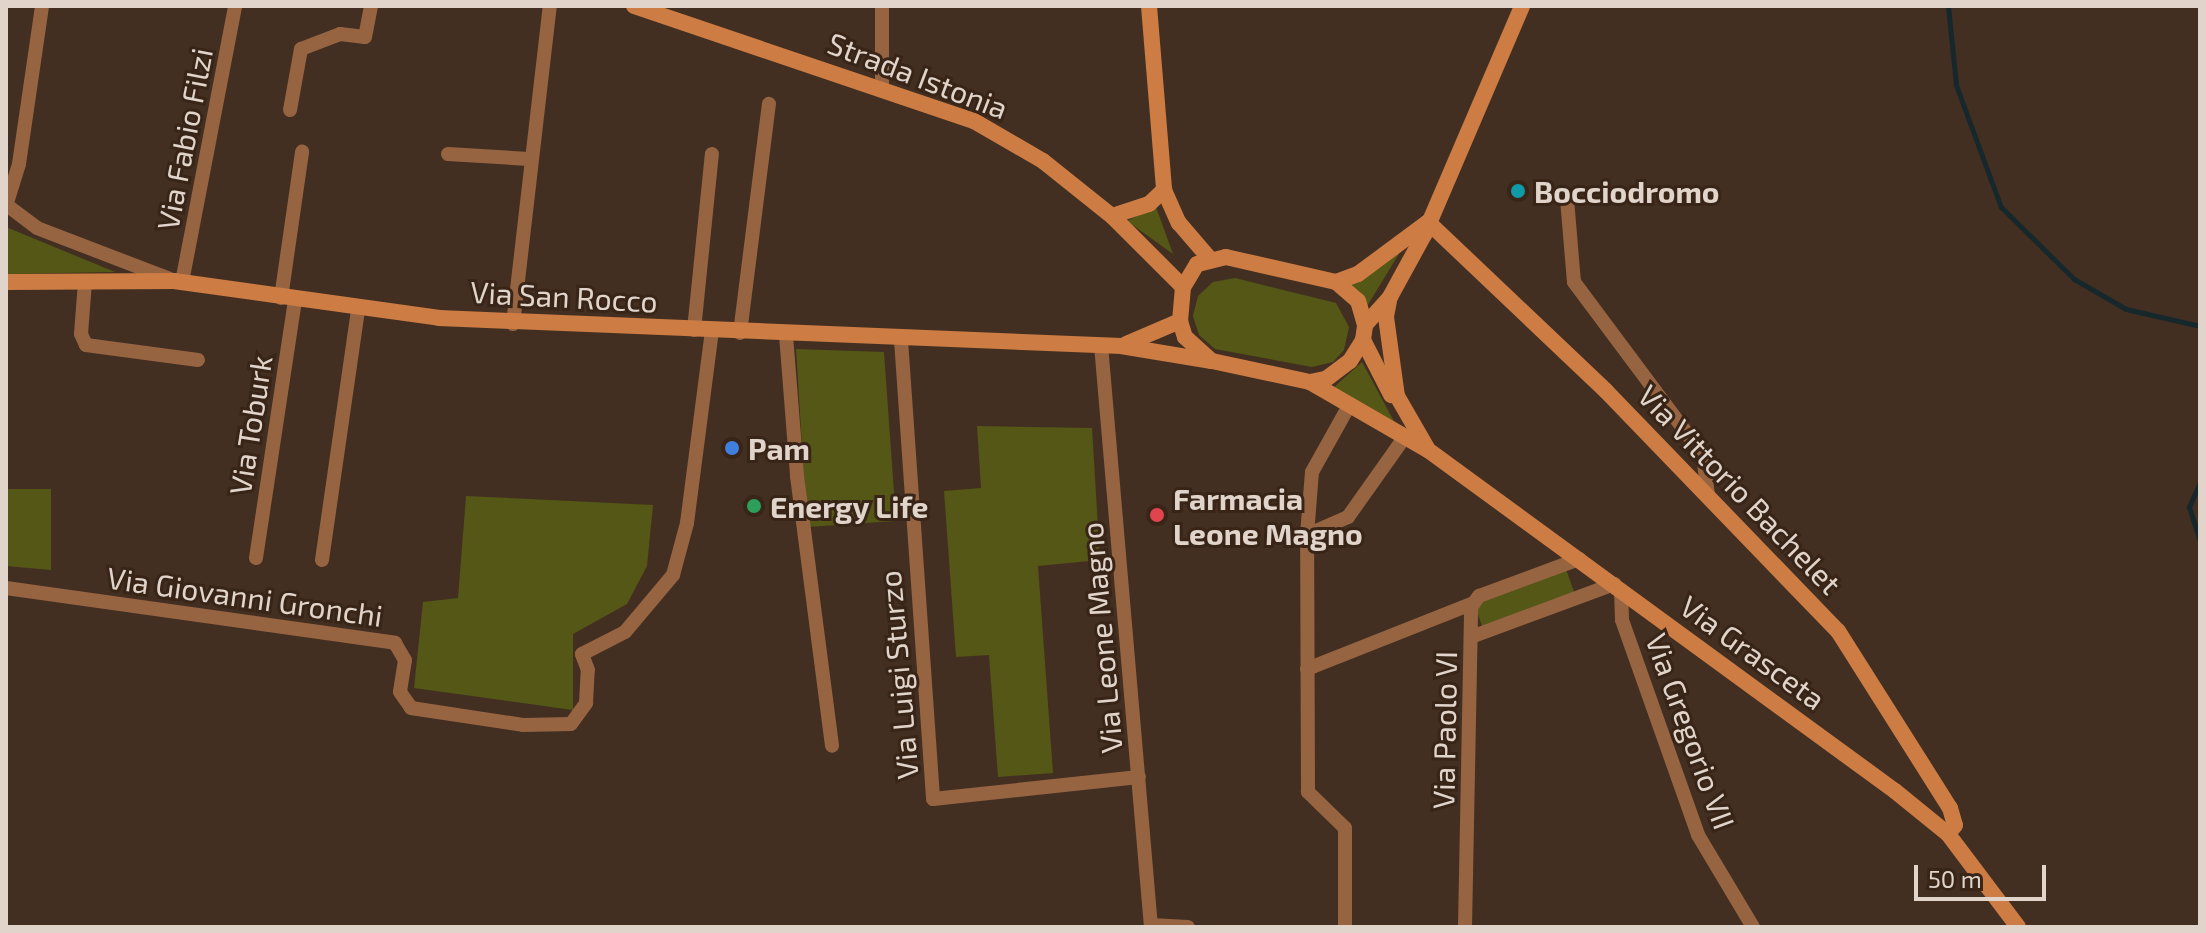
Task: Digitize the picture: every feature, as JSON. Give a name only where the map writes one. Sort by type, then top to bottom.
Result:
[{"type":"street","points":[[42,6],[19,164],[7,206],[37,228],[178,281]]},
{"type":"street","name":"Via Fabio Filzi","points":[[178,281],[235,6]]},
{"type":"street","points":[[290,110],[301,49],[340,34],[365,37],[371,6]]},
{"type":"street","points":[[513,324],[529,159],[550,6]]},
{"type":"street","name":"Strada Istonia","points":[[634,6],[974,121],[1043,161],[1112,216],[1183,287]]},
{"type":"street","points":[[882,6],[882,88]]},
{"type":"street","points":[[1149,6],[1164,190],[1179,223],[1210,259]]},
{"type":"street","points":[[1310,382],[1337,372],[1390,297],[1428,222],[1522,6]]},
{"type":"street","points":[[740,333],[769,104]]},
{"type":"street","name":"Via Toburk","points":[[256,558],[288,300],[302,152]]},
{"type":"street","points":[[448,154],[529,159]]},
{"type":"street","points":[[694,330],[712,154]]},
{"type":"street","points":[[1112,216],[1149,204],[1164,190]]},
{"type":"street","points":[[1567,199],[1574,282],[1703,455],[1708,494]]},
{"type":"street","points":[[1336,282],[1358,274],[1428,222]]},
{"type":"street","name":"Via Vittorio Bachelet","points":[[1428,222],[1708,494],[1838,631],[1950,808],[1955,825],[1948,834]]},
{"type":"street","points":[[1226,257],[1336,282],[1358,301],[1364,332],[1387,390],[1403,409],[1428,450],[1310,382],[1212,361],[1185,337],[1180,321],[1183,287],[1197,264],[1226,257]]},
{"type":"street","name":"Via San Rocco","points":[[6,282],[178,281],[358,310],[513,324],[1121,346],[1212,361]]},
{"type":"street","points":[[85,282],[81,334],[86,345],[198,360]]},
{"type":"street","points":[[1390,297],[1386,317],[1391,364],[1403,409]]},
{"type":"street","points":[[322,560],[358,310]]},
{"type":"street","points":[[1121,346],[1180,321]]},
{"type":"street","name":"Via Giovanni Gronchi","points":[[6,588],[395,643],[405,660],[402,702],[411,708],[467,718],[560,728],[571,724],[586,703],[588,670],[582,654],[625,632],[673,575],[687,523],[712,331]]},
{"type":"street","points":[[786,335],[797,476],[832,746]]},
{"type":"street","name":"Via Luigi Sturzo","points":[[901,340],[933,799],[1139,777]]},
{"type":"street","name":"Via Leone Magno","points":[[1101,345],[1151,926]]},
{"type":"street","points":[[1345,927],[1345,828],[1308,792],[1307,535],[1312,472],[1350,404]]},
{"type":"street","points":[[1307,535],[1348,517],[1404,438]]},
{"type":"street","name":"Via Grasceta","points":[[1428,450],[1948,834],[2018,927]]},
{"type":"street","name":"Via Paolo VI","points":[[1307,669],[1474,603],[1479,596],[1579,559]]},
{"type":"street","name":"Via Paolo VI","points":[[1465,927],[1471,682],[1466,662],[1471,637],[1617,587]]},
{"type":"street","name":"Via Gregorio VII","points":[[1617,587],[1622,620],[1698,835],[1753,927]]},
{"type":"street","points":[[1471,637],[1467,622],[1474,603]]},
{"type":"street","points":[[1151,926],[1188,927]]},
{"type":"shaded area","points":[[1156,207],[1173,254],[1127,221]]},
{"type":"shaded area","points":[[6,227],[115,272],[6,274]]},
{"type":"shaded area","points":[[1400,252],[1366,308],[1350,285]]},
{"type":"shaded area","points":[[1235,278],[1336,303],[1349,327],[1344,350],[1333,362],[1312,367],[1215,349],[1199,335],[1193,316],[1198,296],[1213,282]]},
{"type":"shaded area","points":[[796,349],[884,352],[896,521],[807,527]]},
{"type":"shaded area","points":[[1362,362],[1395,423],[1333,388]]},
{"type":"shaded area","points":[[977,426],[1092,428],[1100,560],[1038,566],[1053,773],[998,777],[989,655],[956,657],[944,491],[981,488]]},
{"type":"shaded area","points":[[6,489],[51,489],[51,570],[6,566]]},
{"type":"shaded area","points":[[466,496],[653,505],[647,566],[627,604],[573,634],[573,710],[414,688],[423,602],[458,598]]},
{"type":"shaded area","points":[[1566,569],[1575,595],[1482,626],[1474,603]]},
{"type":"waterway","points":[[1948,6],[1956,85],[2001,207],[2074,279],[2126,309],[2200,326]]},
{"type":"waterway","points":[[2200,482],[2189,507],[2200,541]]},
{"type":"place","name":"Bocciodromo","points":[[1518,191]]},
{"type":"place","name":"Pam","points":[[732,448]]},
{"type":"place","name":"Energy Life","points":[[754,506]]},
{"type":"place","name":"Farmacia Leone Magno","points":[[1157,515]]}]
